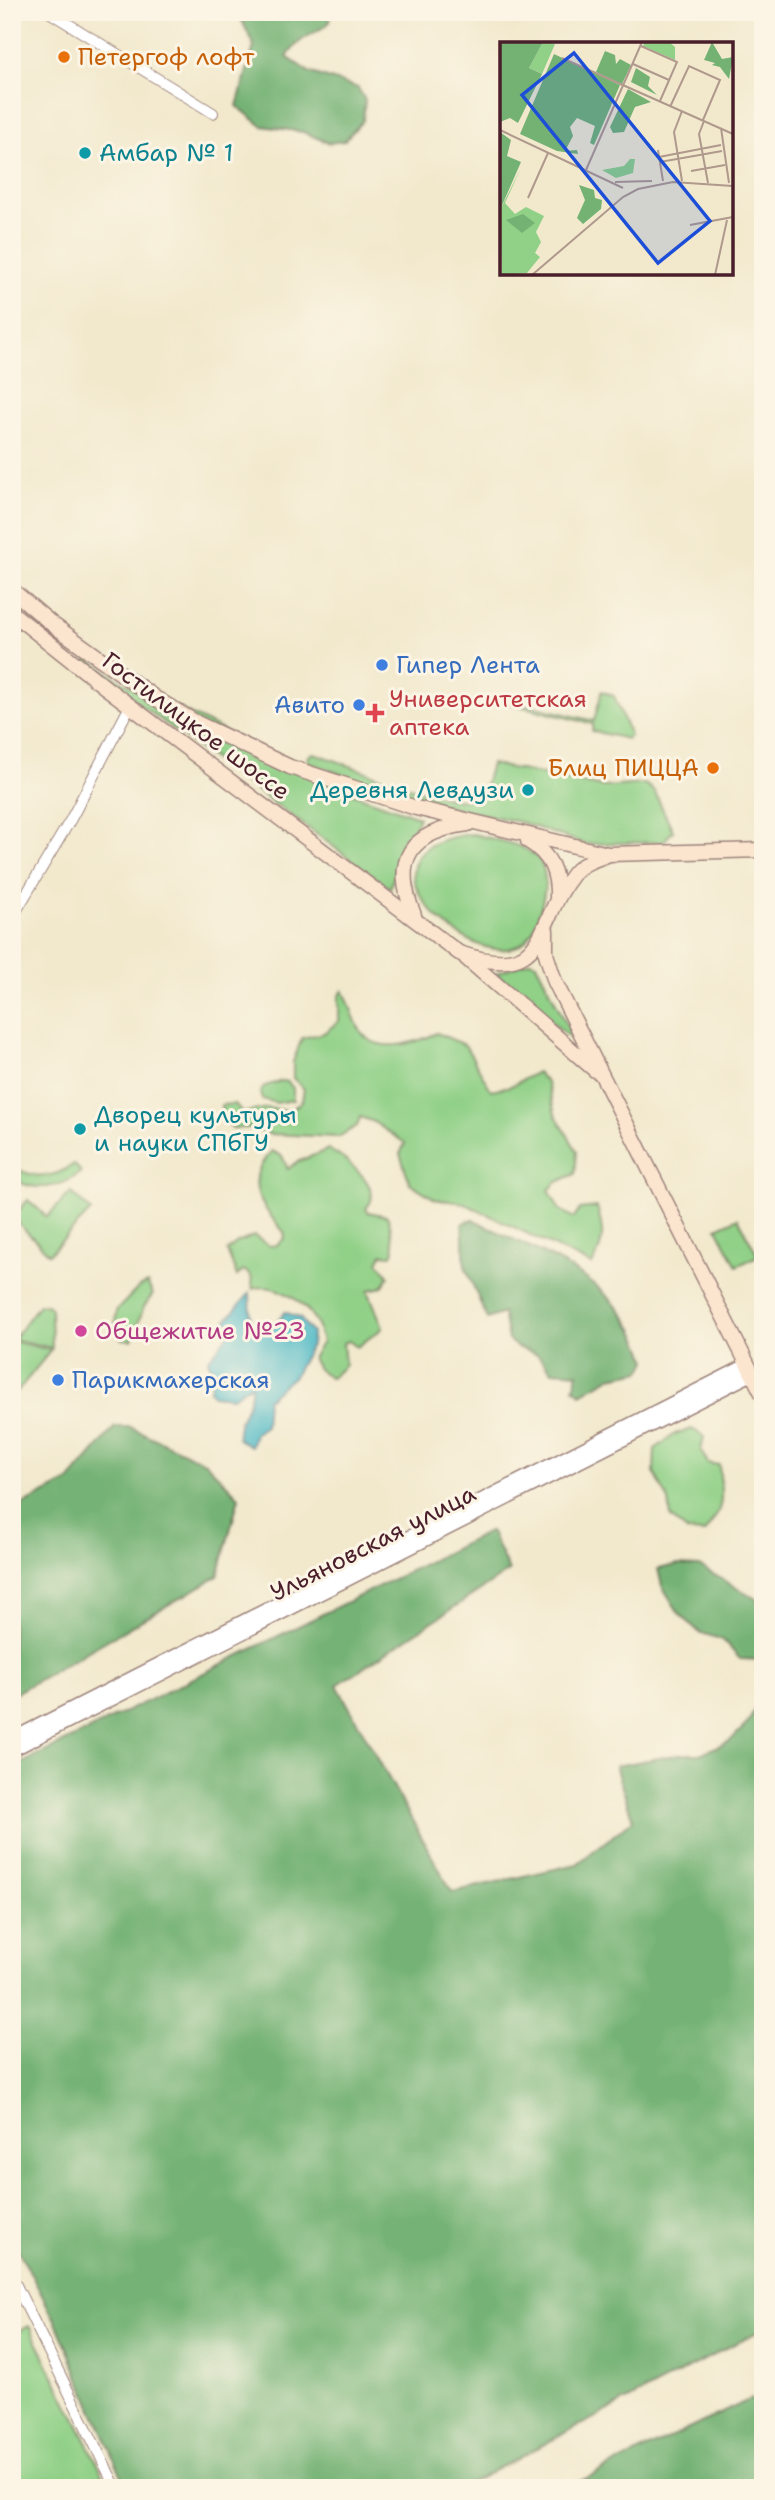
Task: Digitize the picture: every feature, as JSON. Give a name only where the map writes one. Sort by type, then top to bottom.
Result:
[{"type":"main road","name":"Гостилицкое шоссе","points":[[12,590],[130,681],[208,729],[290,767],[368,794],[475,824],[608,854],[763,850]]},
{"type":"main road","name":"Гостилицкое шоссе","points":[[12,613],[130,706],[415,916],[459,953],[485,960],[507,961],[531,951],[546,928],[557,899],[574,872],[608,854]]},
{"type":"main road","points":[[415,916],[403,880],[407,856],[420,839],[439,829],[475,824]]},
{"type":"main road","points":[[517,835],[544,851],[551,862],[557,883],[557,899]]},
{"type":"main road","points":[[546,928],[548,967],[763,1395]]},
{"type":"main road","points":[[459,953],[586,1060],[601,1077]]},
{"type":"street","points":[[49,12],[213,113]]},
{"type":"street","points":[[12,918],[71,818],[130,706]]},
{"type":"street","points":[[12,890],[24,896]]},
{"type":"street","name":"Ульяновская улица","points":[[12,1739],[750,1370]]},
{"type":"street","name":"Ульяновская улица","points":[[12,1750],[750,1370]]},
{"type":"street","points":[[12,2277],[116,2488]]},
{"type":"green space","points":[[238,12],[331,12],[330,22],[303,40],[287,57],[309,72],[358,88],[365,100],[363,120],[344,141],[329,143],[303,132],[262,126],[237,106],[254,46]]},
{"type":"green space","points":[[89,659],[119,680],[354,794],[419,817],[398,850],[390,888],[84,664]]},
{"type":"green space","points":[[602,691],[614,696],[630,735],[627,739],[592,731],[593,724],[503,702],[503,699],[594,721]]},
{"type":"green space","points":[[312,753],[427,793],[451,798],[470,799],[482,795],[491,764],[603,787],[645,784],[654,791],[673,831],[663,842],[585,844],[523,823],[403,796],[310,763],[307,758]]},
{"type":"green space","points":[[473,834],[523,848],[541,864],[545,876],[544,893],[534,929],[528,938],[515,947],[494,949],[469,940],[445,924],[425,903],[414,881],[416,860],[434,843]]},
{"type":"green space","points":[[530,961],[536,963],[572,1035],[569,1037],[496,973]]},
{"type":"green space","points":[[343,990],[360,1030],[376,1043],[397,1045],[437,1033],[465,1045],[491,1090],[511,1086],[537,1072],[547,1083],[555,1114],[577,1151],[575,1174],[557,1182],[549,1190],[559,1209],[574,1218],[580,1209],[597,1207],[602,1236],[592,1265],[464,1203],[435,1199],[410,1183],[400,1154],[405,1143],[372,1121],[360,1117],[357,1126],[338,1137],[269,1134],[254,1128],[233,1128],[223,1120],[221,1105],[235,1104],[243,1113],[267,1108],[290,1111],[302,1101],[304,1089],[293,1078],[293,1062],[302,1038],[324,1033],[339,1021],[339,997]]},
{"type":"green space","points":[[281,1081],[288,1082],[293,1088],[293,1100],[277,1103],[262,1099],[260,1093],[265,1086]]},
{"type":"green space","points":[[328,1149],[353,1166],[367,1183],[371,1200],[366,1208],[368,1212],[387,1216],[394,1250],[392,1255],[382,1254],[378,1262],[389,1276],[382,1287],[368,1290],[383,1328],[357,1347],[349,1341],[343,1343],[345,1365],[331,1378],[318,1369],[312,1358],[322,1342],[316,1321],[307,1310],[294,1298],[278,1290],[261,1287],[253,1289],[251,1276],[244,1270],[237,1276],[227,1251],[237,1243],[254,1236],[269,1246],[277,1245],[285,1238],[284,1232],[262,1202],[256,1183],[263,1162],[272,1151],[282,1156],[288,1169],[297,1162]]},
{"type":"green space","points":[[74,1164],[81,1172],[65,1182],[48,1187],[30,1186],[12,1179],[12,1165],[27,1173],[43,1176],[59,1173]]},
{"type":"green space","points":[[71,1192],[91,1211],[49,1254],[12,1217],[28,1200],[47,1217]]},
{"type":"green space","points":[[738,1218],[758,1256],[737,1266],[717,1228]]},
{"type":"green space","points":[[472,1219],[552,1258],[599,1289],[619,1309],[635,1332],[647,1361],[641,1371],[611,1377],[581,1394],[574,1388],[578,1373],[552,1371],[537,1354],[517,1347],[508,1340],[503,1313],[487,1319],[465,1266],[462,1224]]},
{"type":"green space","points":[[147,1283],[153,1294],[144,1307],[132,1340],[122,1339],[115,1331],[116,1311],[138,1288]]},
{"type":"green space","points":[[47,1304],[51,1309],[52,1348],[13,1339],[39,1305]]},
{"type":"green space","points":[[12,1341],[51,1350],[12,1398]]},
{"type":"green space","points":[[115,1427],[130,1427],[205,1462],[239,1497],[218,1576],[12,1695],[12,1510],[69,1481]]},
{"type":"green space","points":[[692,1429],[704,1436],[701,1451],[708,1463],[719,1465],[721,1502],[716,1516],[704,1533],[688,1532],[671,1518],[669,1501],[654,1472],[655,1449],[675,1434]]},
{"type":"green space","points":[[490,1531],[509,1571],[337,1685],[452,1892],[577,1864],[633,1820],[615,1766],[681,1754],[700,1754],[730,1741],[748,1723],[754,1711],[763,1710],[763,2329],[461,2488],[127,2488],[55,2320],[12,2238],[12,1768]]},
{"type":"green space","points":[[676,1565],[699,1566],[763,1603],[763,1660],[740,1659],[723,1640],[699,1632],[679,1613],[662,1586],[658,1569]]},
{"type":"green space","points":[[29,2326],[110,2488],[12,2488],[12,2334]]},
{"type":"green space","points":[[763,2393],[763,2488],[566,2488]]},
{"type":"water","points":[[250,1293],[251,1319],[260,1332],[269,1333],[285,1312],[300,1318],[312,1333],[311,1345],[294,1376],[267,1399],[265,1426],[255,1433],[251,1446],[238,1439],[238,1431],[250,1398],[251,1384],[233,1397],[213,1395],[210,1390],[213,1374],[208,1360],[230,1333],[226,1320]]},
{"type":"place","name":"Петергоф лофт","points":[[64,57]]},
{"type":"place","name":"Амбар № 1","points":[[85,153]]},
{"type":"place","name":"Гипер Лента","points":[[382,665]]},
{"type":"place","name":"Авито","points":[[359,705]]},
{"type":"place","name":"Университетская аптека","points":[[375,713]]},
{"type":"place","name":"Блиц ПИЦЦА","points":[[713,768]]},
{"type":"place","name":"Деревня Левдузи","points":[[528,790]]},
{"type":"place","name":"Дворец культуры и науки СПбГУ","points":[[80,1129]]},
{"type":"place","name":"Общежитие №23","points":[[81,1331]]},
{"type":"place","name":"Парикмахерская","points":[[58,1380]]}]
